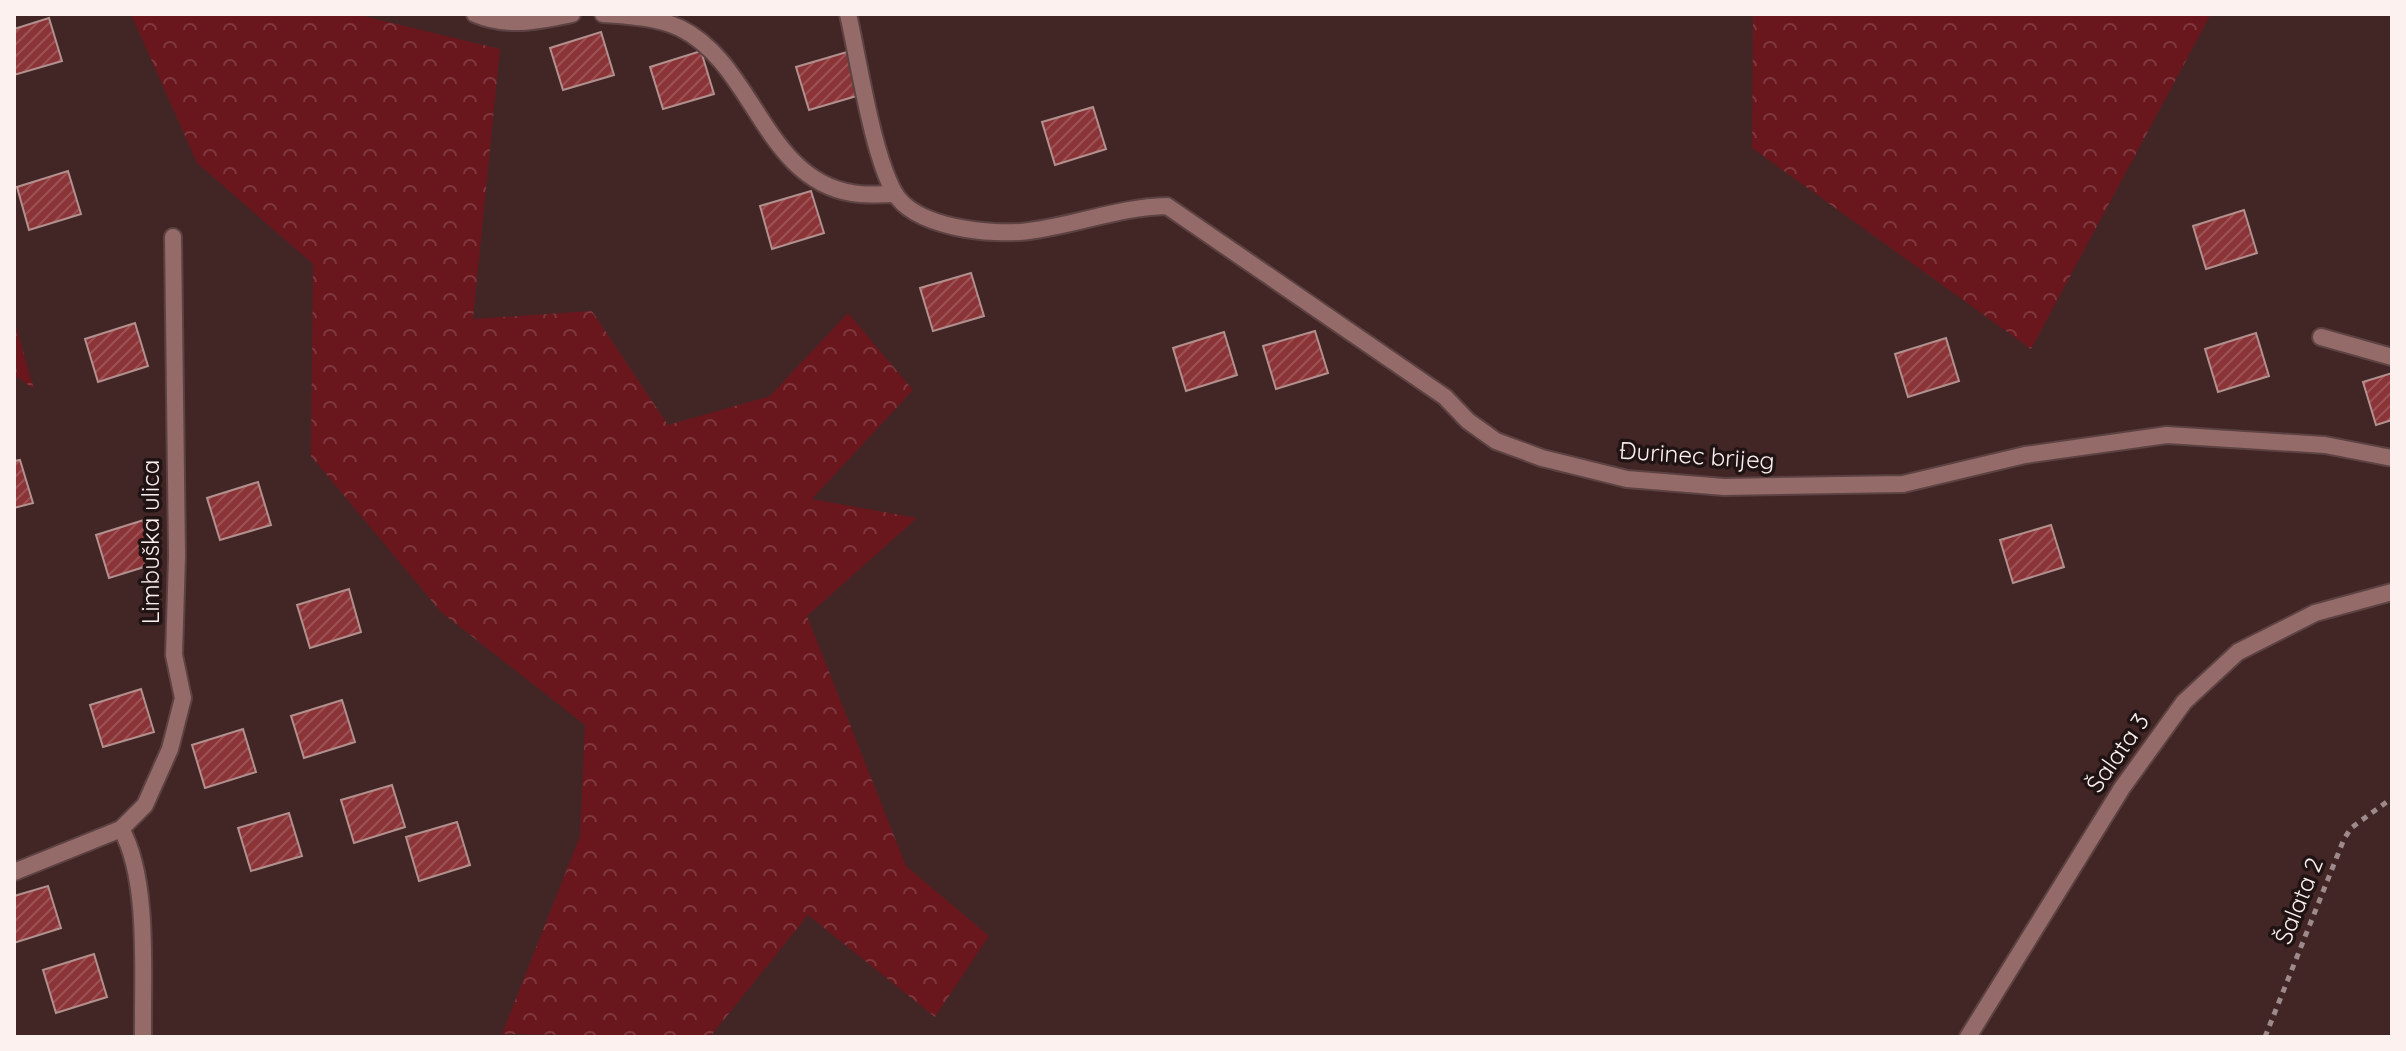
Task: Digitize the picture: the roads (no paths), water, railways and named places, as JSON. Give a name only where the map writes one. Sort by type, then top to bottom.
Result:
[{"type":"street","points":[[475,14],[498,22],[531,23],[572,14]]},
{"type":"street","points":[[603,14],[649,18],[679,27],[699,39],[727,65],[791,159],[819,182],[851,193],[895,194],[883,164],[848,14]]},
{"type":"street","name":"Đurinec brijeg","points":[[895,194],[912,210],[940,224],[983,231],[1027,232],[1142,206],[1167,206],[1205,228],[1296,297],[1445,397],[1468,421],[1496,441],[1542,458],[1627,479],[1724,487],[1903,484],[2025,455],[2167,435],[2325,445],[2392,458]]},
{"type":"street","name":"Limbuška ulica","points":[[14,872],[121,829],[145,805],[170,749],[183,698],[174,655],[177,556],[173,237]]},
{"type":"street","points":[[2321,337],[2392,357]]},
{"type":"street","name":"Šalata 3","points":[[1968,1037],[2122,788],[2184,702],[2238,652],[2315,613],[2392,592]]},
{"type":"street","points":[[121,829],[128,841],[141,913],[143,1037]]}]
